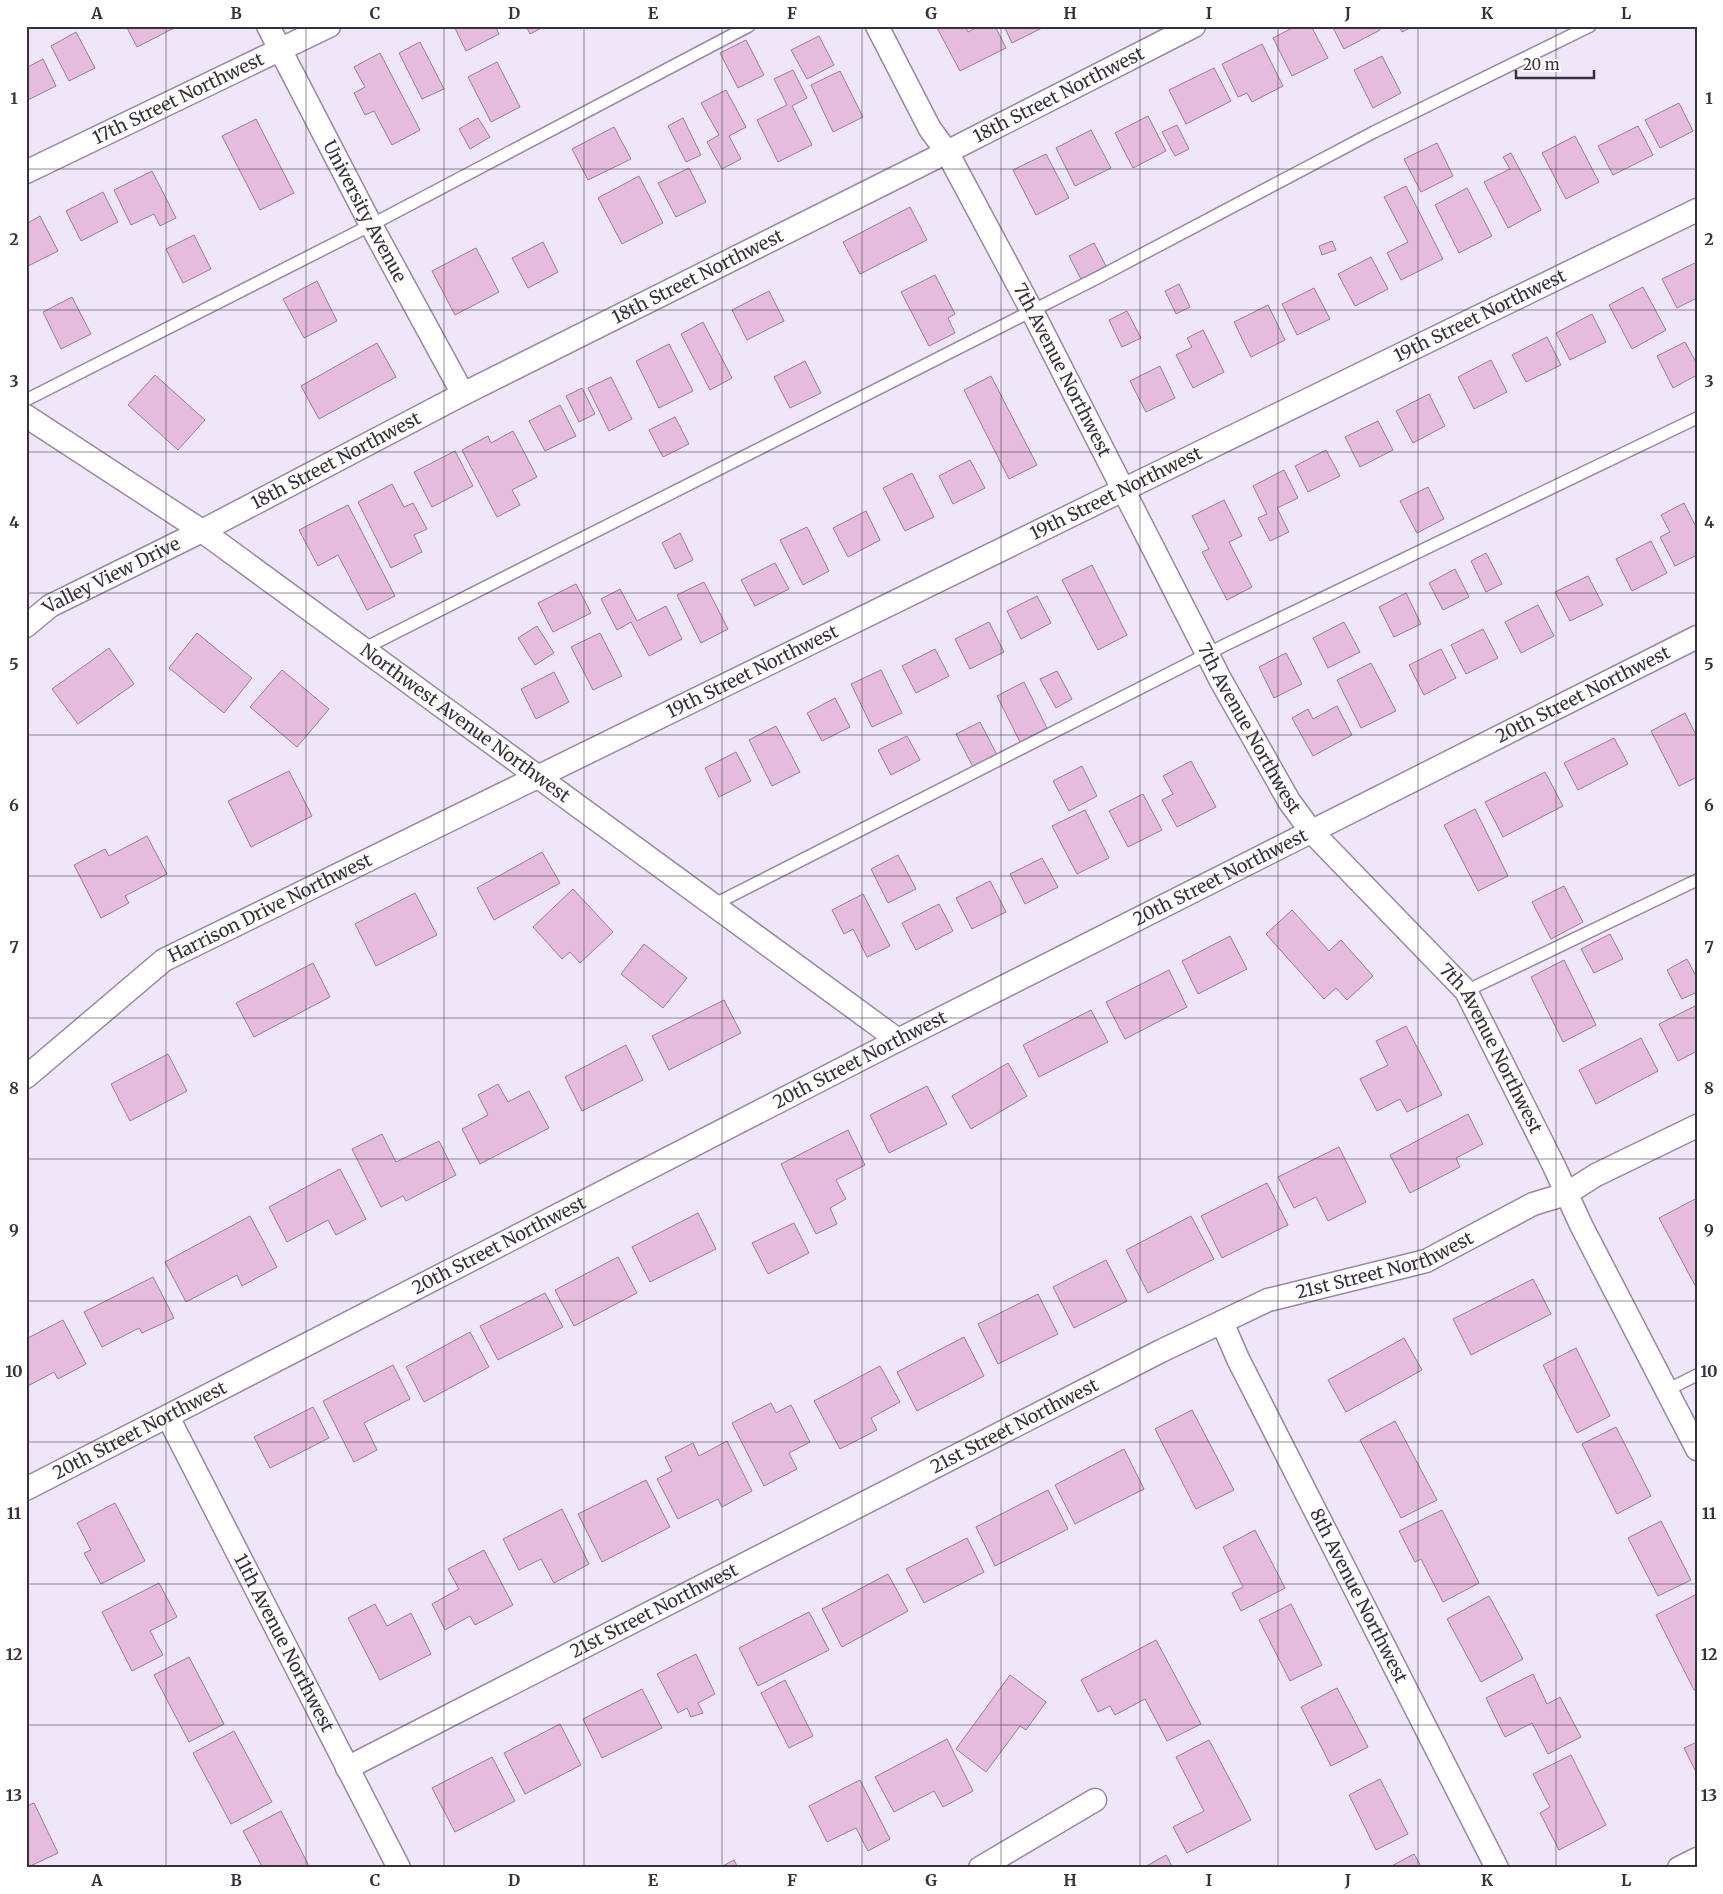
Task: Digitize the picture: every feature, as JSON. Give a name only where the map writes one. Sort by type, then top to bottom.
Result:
[{"type":"street","name":"University Avenue","points":[[268,26],[371,225],[463,394]]},
{"type":"street","name":"17th Street Northwest","points":[[26,172],[329,26]]},
{"type":"street","name":"7th Avenue Northwest","points":[[877,26],[930,129],[948,152],[1032,311],[1207,654],[1289,801],[1311,831],[1466,991],[1554,1166],[1566,1194],[1697,1449]]},
{"type":"street","name":"18th Street Northwest","points":[[202,532],[463,394],[948,152],[1194,26]]},
{"type":"street","name":"19th Street Northwest","points":[[537,777],[1697,210]]},
{"type":"street","name":"Northwest Avenue Northwest","points":[[26,416],[202,532],[898,1040]]},
{"type":"street","name":"Valley View Drive","points":[[26,626],[50,606],[202,532]]},
{"type":"street","name":"20th Street Northwest","points":[[26,1490],[898,1040],[1697,637]]},
{"type":"street","name":"Harrison Drive Northwest","points":[[26,1076],[164,960],[537,777]]},
{"type":"street","name":"21st Street Northwest","points":[[347,1768],[1152,1356],[1268,1300],[1426,1261],[1533,1204],[1566,1194],[1596,1174],[1697,1126]]},
{"type":"street","name":"8th Avenue Northwest","points":[[1222,1322],[1238,1359],[1497,1868]]},
{"type":"street","name":"11th Avenue Northwest","points":[[168,1417],[399,1868]]},
{"type":"street","points":[[980,1868],[1095,1800]]},
{"type":"street","points":[[1679,1868],[1697,1859]]},
{"type":"lane","points":[[26,400],[371,225],[750,26]]},
{"type":"lane","points":[[363,649],[1032,311],[1374,132],[1590,26]]},
{"type":"lane","points":[[714,905],[1207,654],[1697,418]]},
{"type":"lane","points":[[1466,991],[1697,880]]},
{"type":"lane","points":[[1667,1390],[1697,1375]]},
{"type":"building","points":[[126,26],[175,26],[176,27],[137,47]]},
{"type":"building","points":[[454,26],[495,26],[499,34],[466,51]]},
{"type":"building","points":[[526,26],[545,26],[530,34]]},
{"type":"building","points":[[936,26],[965,26],[968,32],[979,26],[995,26],[1006,48],[960,71]]},
{"type":"building","points":[[1004,26],[1046,26],[1012,43]]},
{"type":"building","points":[[1296,26],[1311,26],[1328,58],[1292,76],[1273,38]]},
{"type":"building","points":[[1332,26],[1378,26],[1380,30],[1344,49]]},
{"type":"building","points":[[1399,26],[1414,26],[1402,32]]},
{"type":"building","points":[[76,32],[95,68],[69,81],[51,46]]},
{"type":"building","points":[[819,36],[834,65],[807,79],[791,50]]},
{"type":"building","points":[[746,40],[764,75],[738,88],[720,53]]},
{"type":"building","points":[[420,42],[444,89],[422,99],[399,53]]},
{"type":"building","points":[[1262,44],[1283,86],[1252,102],[1247,93],[1238,97],[1222,64]]},
{"type":"building","points":[[380,53],[420,130],[392,145],[374,111],[365,115],[354,93],[365,87],[354,67]]},
{"type":"building","points":[[1382,56],[1401,93],[1373,108],[1354,70]]},
{"type":"building","points":[[43,59],[56,86],[26,101],[26,68]]},
{"type":"building","points":[[497,62],[520,107],[491,122],[468,77]]},
{"type":"building","points":[[1214,68],[1231,101],[1186,124],[1169,90]]},
{"type":"building","points":[[793,70],[807,98],[792,106],[812,145],[778,162],[757,120],[787,105],[774,79]]},
{"type":"building","points":[[840,71],[863,117],[833,132],[811,85]]},
{"type":"building","points":[[726,90],[746,127],[729,136],[741,159],[722,169],[707,142],[719,135],[701,103]]},
{"type":"building","points":[[1679,103],[1693,131],[1660,148],[1645,120]]},
{"type":"building","points":[[1148,116],[1166,151],[1133,168],[1115,133]]},
{"type":"building","points":[[478,118],[490,137],[470,149],[459,129]]},
{"type":"building","points":[[683,118],[701,155],[686,162],[668,126]]},
{"type":"building","points":[[256,119],[294,193],[260,210],[222,136]]},
{"type":"building","points":[[1177,125],[1189,149],[1175,156],[1162,132]]},
{"type":"building","points":[[1638,126],[1653,155],[1613,175],[1598,146]]},
{"type":"building","points":[[614,127],[631,159],[588,180],[572,149]]},
{"type":"building","points":[[1091,130],[1111,168],[1075,186],[1056,148]]},
{"type":"building","points":[[1575,136],[1599,182],[1566,199],[1542,153]]},
{"type":"building","points":[[1437,143],[1453,176],[1421,192],[1404,159]]},
{"type":"building","points":[[1511,153],[1541,210],[1508,228],[1484,182],[1510,169],[1503,157]]},
{"type":"building","points":[[1046,154],[1069,198],[1036,215],[1013,170]]},
{"type":"building","points":[[689,168],[706,202],[676,217],[658,183]]},
{"type":"building","points":[[152,171],[176,218],[160,226],[154,214],[131,225],[114,190]]},
{"type":"building","points":[[639,176],[663,223],[622,244],[598,198]]},
{"type":"building","points":[[1406,186],[1443,259],[1401,280],[1387,253],[1408,242],[1384,197]]},
{"type":"building","points":[[1467,188],[1492,236],[1459,253],[1435,205]]},
{"type":"building","points":[[103,192],[118,222],[81,241],[66,211]]},
{"type":"building","points":[[910,207],[927,240],[860,274],[843,242]]},
{"type":"building","points":[[40,216],[58,251],[26,267],[26,224]]},
{"type":"building","points":[[194,235],[211,269],[183,283],[166,249]]},
{"type":"building","points":[[1332,241],[1336,250],[1322,255],[1319,246]]},
{"type":"building","points":[[543,242],[558,272],[528,288],[512,258]]},
{"type":"building","points":[[1094,243],[1106,266],[1081,279],[1069,256]]},
{"type":"building","points":[[476,248],[499,292],[455,315],[432,271]]},
{"type":"building","points":[[1371,257],[1388,289],[1355,306],[1338,274]]},
{"type":"building","points":[[1697,262],[1697,298],[1677,308],[1662,279]]},
{"type":"building","points":[[935,275],[955,314],[948,318],[955,333],[929,346],[901,292]]},
{"type":"building","points":[[317,281],[337,321],[304,338],[283,299]]},
{"type":"building","points":[[1179,284],[1190,307],[1176,314],[1165,291]]},
{"type":"building","points":[[1643,287],[1666,330],[1632,349],[1609,305]]},
{"type":"building","points":[[1314,288],[1330,319],[1297,335],[1282,304]]},
{"type":"building","points":[[769,291],[784,321],[747,340],[732,310]]},
{"type":"building","points":[[72,297],[91,334],[61,349],[43,312]]},
{"type":"building","points":[[1268,305],[1285,340],[1251,357],[1234,322]]},
{"type":"building","points":[[1127,311],[1141,338],[1122,347],[1109,320]]},
{"type":"building","points":[[1592,314],[1606,342],[1570,360],[1556,333]]},
{"type":"building","points":[[703,322],[732,378],[710,390],[681,334]]},
{"type":"building","points":[[1203,330],[1224,372],[1193,388],[1176,355],[1192,347],[1187,338]]},
{"type":"building","points":[[1547,337],[1561,365],[1526,382],[1512,355]]},
{"type":"building","points":[[1685,342],[1697,364],[1697,375],[1673,388],[1657,356]]},
{"type":"building","points":[[377,343],[396,377],[319,419],[301,386]]},
{"type":"building","points":[[669,344],[693,391],[659,408],[636,361]]},
{"type":"building","points":[[1491,360],[1507,392],[1474,409],[1458,377]]},
{"type":"building","points":[[805,361],[821,393],[790,408],[774,377]]},
{"type":"building","points":[[1160,366],[1175,398],[1146,412],[1130,381]]},
{"type":"building","points":[[155,375],[205,420],[178,450],[128,405]]},
{"type":"building","points":[[991,376],[1037,465],[1009,479],[964,390]]},
{"type":"building","points":[[611,377],[632,419],[609,431],[588,388]]},
{"type":"building","points":[[582,388],[595,414],[579,422],[566,396]]},
{"type":"building","points":[[1429,394],[1445,426],[1413,443],[1396,411]]},
{"type":"building","points":[[560,405],[576,436],[545,451],[529,421]]},
{"type":"building","points":[[675,417],[689,444],[663,457],[649,430]]},
{"type":"building","points":[[1378,421],[1393,450],[1360,467],[1345,437]]},
{"type":"building","points":[[513,431],[537,477],[512,490],[520,505],[497,517],[462,450],[488,436],[491,443]]},
{"type":"building","points":[[1326,450],[1340,476],[1308,492],[1295,466]]},
{"type":"building","points":[[455,451],[473,486],[432,507],[414,472]]},
{"type":"building","points":[[970,460],[985,488],[953,504],[939,476]]},
{"type":"building","points":[[1284,470],[1298,498],[1277,508],[1289,532],[1270,541],[1258,518],[1267,514],[1253,486]]},
{"type":"building","points":[[912,473],[934,517],[905,531],[883,488]]},
{"type":"building","points":[[392,484],[404,507],[413,503],[427,529],[414,535],[422,552],[391,568],[358,502]]},
{"type":"building","points":[[1428,487],[1444,519],[1417,533],[1400,501]]},
{"type":"building","points":[[1224,500],[1242,536],[1229,542],[1252,587],[1227,600],[1202,552],[1209,549],[1192,516]]},
{"type":"building","points":[[1684,503],[1697,529],[1697,555],[1675,566],[1660,537],[1670,532],[1661,515]]},
{"type":"building","points":[[348,505],[395,596],[367,610],[338,555],[318,566],[299,530]]},
{"type":"building","points":[[866,511],[880,540],[848,557],[833,528]]},
{"type":"building","points":[[807,527],[829,571],[803,585],[780,540]]},
{"type":"building","points":[[680,533],[693,560],[675,569],[662,543]]},
{"type":"building","points":[[1651,541],[1667,573],[1632,591],[1616,559]]},
{"type":"building","points":[[1486,553],[1502,584],[1486,592],[1471,561]]},
{"type":"building","points":[[775,563],[789,589],[755,606],[741,580]]},
{"type":"building","points":[[1092,565],[1127,635],[1098,650],[1062,580]]},
{"type":"building","points":[[1455,569],[1469,597],[1443,610],[1429,583]]},
{"type":"building","points":[[1588,576],[1603,605],[1570,621],[1555,592]]},
{"type":"building","points":[[704,582],[728,629],[701,643],[677,595]]},
{"type":"building","points":[[576,584],[591,613],[553,632],[538,603]]},
{"type":"building","points":[[620,589],[637,621],[666,606],[682,639],[649,656],[631,622],[617,630],[601,599]]},
{"type":"building","points":[[1406,593],[1421,624],[1394,637],[1379,607]]},
{"type":"building","points":[[1037,596],[1051,623],[1021,639],[1007,611]]},
{"type":"building","points":[[1538,605],[1554,636],[1521,653],[1505,622]]},
{"type":"building","points":[[989,622],[1004,652],[970,669],[955,639]]},
{"type":"building","points":[[1344,622],[1360,652],[1328,668],[1313,638]]},
{"type":"building","points":[[537,626],[554,653],[535,665],[518,638]]},
{"type":"building","points":[[1483,629],[1498,658],[1466,674],[1451,645]]},
{"type":"building","points":[[197,633],[252,678],[224,713],[169,668]]},
{"type":"building","points":[[600,633],[622,676],[593,690],[571,647]]},
{"type":"building","points":[[109,648],[134,684],[78,724],[52,689]]},
{"type":"building","points":[[935,649],[949,676],[916,693],[902,666]]},
{"type":"building","points":[[1441,649],[1456,678],[1424,695],[1409,665]]},
{"type":"building","points":[[1286,653],[1302,684],[1274,698],[1259,667]]},
{"type":"building","points":[[1371,663],[1396,711],[1361,728],[1337,680]]},
{"type":"building","points":[[282,670],[329,709],[297,747],[250,707]]},
{"type":"building","points":[[881,670],[902,713],[872,727],[851,684]]},
{"type":"building","points":[[1057,671],[1072,699],[1056,708],[1040,679]]},
{"type":"building","points":[[554,672],[569,702],[536,719],[521,689]]},
{"type":"building","points":[[1024,682],[1047,728],[1020,742],[997,696]]},
{"type":"building","points":[[835,698],[850,727],[822,741],[807,713]]},
{"type":"building","points":[[1337,706],[1352,735],[1313,756],[1292,718],[1308,709],[1313,719]]},
{"type":"building","points":[[1685,713],[1697,737],[1697,777],[1679,786],[1651,731]]},
{"type":"building","points":[[980,722],[997,755],[973,767],[956,734]]},
{"type":"building","points":[[776,726],[800,772],[772,786],[749,740]]},
{"type":"building","points":[[907,736],[920,760],[891,775],[878,750]]},
{"type":"building","points":[[1614,738],[1628,764],[1578,790],[1564,763]]},
{"type":"building","points":[[736,752],[751,781],[719,797],[705,768]]},
{"type":"building","points":[[1191,761],[1216,807],[1177,827],[1162,800],[1173,794],[1163,776]]},
{"type":"building","points":[[1082,766],[1097,796],[1069,811],[1053,781]]},
{"type":"building","points":[[289,771],[312,816],[251,847],[228,801]]},
{"type":"building","points":[[1545,772],[1563,806],[1503,837],[1485,802]]},
{"type":"building","points":[[1143,794],[1162,830],[1128,847],[1109,811]]},
{"type":"building","points":[[1475,809],[1508,876],[1478,891],[1444,825]]},
{"type":"building","points":[[1085,810],[1109,858],[1077,874],[1052,826]]},
{"type":"building","points":[[147,836],[167,874],[125,896],[129,903],[101,918],[74,865],[105,849],[109,856]]},
{"type":"building","points":[[542,852],[560,883],[494,920],[477,888]]},
{"type":"building","points":[[898,855],[916,889],[888,903],[871,869]]},
{"type":"building","points":[[1042,858],[1058,887],[1025,904],[1010,874]]},
{"type":"building","points":[[990,881],[1006,912],[972,929],[956,898]]},
{"type":"building","points":[[1564,886],[1583,922],[1551,939],[1532,902]]},
{"type":"building","points":[[573,889],[613,932],[580,963],[570,952],[562,959],[533,927]]},
{"type":"building","points":[[415,893],[437,935],[376,966],[355,924]]},
{"type":"building","points":[[863,894],[890,946],[867,957],[853,929],[844,934],[832,910]]},
{"type":"building","points":[[939,904],[953,931],[916,950],[902,923]]},
{"type":"building","points":[[1292,910],[1329,951],[1341,940],[1373,976],[1347,1000],[1336,988],[1324,999],[1266,934]]},
{"type":"building","points":[[1610,934],[1623,959],[1594,973],[1581,949]]},
{"type":"building","points":[[1230,936],[1247,969],[1198,994],[1182,961]]},
{"type":"building","points":[[644,944],[687,978],[663,1008],[621,974]]},
{"type":"building","points":[[1687,959],[1697,978],[1697,992],[1682,999],[1667,970]]},
{"type":"building","points":[[1564,960],[1596,1025],[1563,1042],[1531,977]]},
{"type":"building","points":[[313,963],[330,997],[254,1037],[236,1003]]},
{"type":"building","points":[[1169,970],[1187,1007],[1125,1039],[1106,1002]]},
{"type":"building","points":[[724,1000],[741,1033],[669,1070],[652,1036]]},
{"type":"building","points":[[1697,1005],[1697,1051],[1678,1061],[1659,1024]]},
{"type":"building","points":[[1091,1010],[1108,1042],[1039,1077],[1023,1045]]},
{"type":"building","points":[[1406,1026],[1442,1095],[1407,1112],[1400,1099],[1377,1111],[1360,1079],[1388,1065],[1376,1041]]},
{"type":"building","points":[[1641,1038],[1658,1071],[1596,1104],[1579,1070]]},
{"type":"building","points":[[626,1045],[643,1080],[582,1111],[565,1077]]},
{"type":"building","points":[[168,1054],[187,1091],[130,1121],[111,1084]]},
{"type":"building","points":[[1008,1063],[1027,1096],[971,1129],[952,1096]]},
{"type":"building","points":[[498,1084],[508,1102],[529,1091],[549,1128],[480,1164],[462,1129],[488,1115],[478,1095]]},
{"type":"building","points":[[927,1086],[947,1124],[889,1153],[870,1115]]},
{"type":"building","points":[[1468,1114],[1483,1144],[1456,1158],[1460,1167],[1410,1193],[1390,1155]]},
{"type":"building","points":[[848,1130],[865,1165],[836,1180],[846,1199],[830,1208],[837,1224],[816,1234],[781,1164]]},
{"type":"building","points":[[382,1134],[396,1162],[439,1141],[456,1175],[406,1201],[403,1196],[381,1207],[352,1149]]},
{"type":"building","points":[[1339,1147],[1366,1202],[1328,1221],[1316,1197],[1294,1208],[1278,1177]]},
{"type":"building","points":[[340,1169],[366,1219],[336,1235],[328,1220],[287,1242],[269,1207]]},
{"type":"building","points":[[1267,1183],[1288,1225],[1222,1258],[1201,1216]]},
{"type":"building","points":[[1697,1198],[1697,1289],[1659,1218]]},
{"type":"building","points":[[698,1213],[716,1249],[650,1282],[632,1247]]},
{"type":"building","points":[[250,1216],[277,1267],[242,1286],[237,1275],[186,1302],[165,1262]]},
{"type":"building","points":[[1191,1216],[1214,1259],[1148,1293],[1126,1250]]},
{"type":"building","points":[[794,1223],[809,1253],[768,1274],[752,1243]]},
{"type":"building","points":[[618,1257],[637,1293],[574,1326],[555,1290]]},
{"type":"building","points":[[1106,1260],[1127,1301],[1074,1328],[1053,1287]]},
{"type":"building","points":[[153,1277],[174,1318],[142,1333],[139,1328],[102,1347],[84,1312]]},
{"type":"building","points":[[1533,1279],[1551,1314],[1471,1355],[1453,1319]]},
{"type":"building","points":[[545,1293],[563,1327],[498,1360],[480,1326]]},
{"type":"building","points":[[1038,1294],[1058,1334],[998,1364],[978,1324]]},
{"type":"building","points":[[63,1320],[86,1364],[58,1379],[54,1372],[26,1387],[26,1339]]},
{"type":"building","points":[[470,1332],[489,1367],[424,1402],[406,1367]]},
{"type":"building","points":[[964,1337],[984,1376],[917,1411],[897,1372]]},
{"type":"building","points":[[1404,1338],[1422,1370],[1346,1412],[1328,1380]]},
{"type":"building","points":[[1576,1348],[1610,1416],[1577,1433],[1543,1365]]},
{"type":"building","points":[[393,1365],[410,1399],[364,1423],[377,1450],[354,1462],[323,1401]]},
{"type":"building","points":[[880,1366],[900,1402],[871,1418],[877,1430],[840,1449],[814,1401]]},
{"type":"building","points":[[771,1403],[776,1413],[791,1405],[810,1442],[789,1453],[797,1469],[764,1486],[732,1423]]},
{"type":"building","points":[[313,1407],[329,1438],[270,1468],[254,1437]]},
{"type":"building","points":[[1192,1410],[1234,1490],[1196,1509],[1155,1429]]},
{"type":"building","points":[[1395,1421],[1437,1500],[1401,1518],[1360,1440]]},
{"type":"building","points":[[1616,1427],[1651,1496],[1617,1514],[1582,1444]]},
{"type":"building","points":[[727,1441],[752,1491],[722,1507],[718,1499],[678,1519],[657,1479],[672,1471],[665,1457],[693,1443],[699,1456]]},
{"type":"building","points":[[1124,1449],[1144,1489],[1075,1524],[1055,1485]]},
{"type":"building","points":[[646,1480],[670,1527],[602,1562],[578,1514]]},
{"type":"building","points":[[1048,1490],[1068,1529],[995,1566],[976,1527]]},
{"type":"building","points":[[115,1503],[145,1561],[101,1584],[84,1553],[91,1550],[77,1523]]},
{"type":"building","points":[[562,1509],[589,1564],[554,1583],[541,1559],[519,1570],[503,1539]]},
{"type":"building","points":[[1442,1510],[1479,1583],[1443,1602],[1421,1559],[1415,1562],[1399,1531]]},
{"type":"building","points":[[1661,1521],[1691,1580],[1658,1596],[1628,1538]]},
{"type":"building","points":[[1255,1530],[1285,1588],[1241,1611],[1232,1593],[1243,1587],[1223,1547]]},
{"type":"building","points":[[967,1538],[984,1572],[924,1603],[906,1569]]},
{"type":"building","points":[[484,1550],[513,1605],[475,1625],[470,1616],[445,1630],[432,1604],[459,1589],[448,1569]]},
{"type":"building","points":[[888,1574],[908,1611],[842,1647],[822,1609]]},
{"type":"building","points":[[159,1583],[177,1617],[150,1631],[163,1655],[132,1671],[102,1612]]},
{"type":"building","points":[[1697,1594],[1697,1689],[1694,1690],[1656,1615]]},
{"type":"building","points":[[1489,1596],[1523,1659],[1481,1682],[1447,1619]]},
{"type":"building","points":[[375,1604],[387,1626],[411,1613],[431,1654],[380,1680],[348,1618]]},
{"type":"building","points":[[1291,1604],[1322,1665],[1290,1681],[1259,1620]]},
{"type":"building","points":[[809,1612],[829,1650],[758,1686],[739,1648]]},
{"type":"building","points":[[1156,1640],[1201,1724],[1167,1741],[1145,1699],[1115,1715],[1110,1706],[1098,1712],[1081,1680]]},
{"type":"building","points":[[696,1654],[715,1694],[698,1703],[703,1713],[691,1717],[687,1708],[678,1713],[657,1674]]},
{"type":"building","points":[[189,1657],[224,1724],[189,1742],[154,1675]]},
{"type":"building","points":[[1533,1674],[1547,1704],[1560,1697],[1581,1737],[1548,1754],[1532,1723],[1505,1737],[1486,1698]]},
{"type":"building","points":[[1010,1675],[1046,1702],[1026,1730],[1020,1726],[986,1772],[956,1749]]},
{"type":"building","points":[[785,1680],[813,1736],[789,1748],[761,1693]]},
{"type":"building","points":[[1337,1688],[1368,1747],[1331,1766],[1301,1707]]},
{"type":"building","points":[[642,1689],[662,1728],[602,1758],[583,1719]]},
{"type":"building","points":[[560,1724],[581,1765],[525,1794],[504,1753]]},
{"type":"building","points":[[234,1731],[272,1802],[231,1824],[193,1753]]},
{"type":"building","points":[[947,1739],[973,1791],[943,1807],[934,1791],[894,1812],[875,1777]]},
{"type":"building","points":[[1209,1740],[1251,1820],[1187,1853],[1173,1827],[1204,1811],[1176,1757]]},
{"type":"building","points":[[1697,1742],[1697,1774],[1684,1748]]},
{"type":"building","points":[[1571,1755],[1606,1825],[1559,1850],[1540,1813],[1550,1807],[1533,1774]]},
{"type":"building","points":[[492,1757],[515,1801],[455,1832],[432,1788]]},
{"type":"building","points":[[1380,1779],[1408,1834],[1376,1850],[1349,1795]]},
{"type":"building","points":[[860,1780],[890,1839],[868,1851],[856,1828],[827,1842],[809,1806]]},
{"type":"building","points":[[34,1803],[58,1853],[26,1868],[26,1806]]},
{"type":"building","points":[[281,1811],[310,1868],[263,1868],[243,1831]]},
{"type":"building","points":[[1414,1854],[1422,1868],[1388,1868]]},
{"type":"building","points":[[1166,1855],[1173,1868],[1143,1868]]},
{"type":"building","points":[[734,1860],[738,1868],[719,1868]]}]
